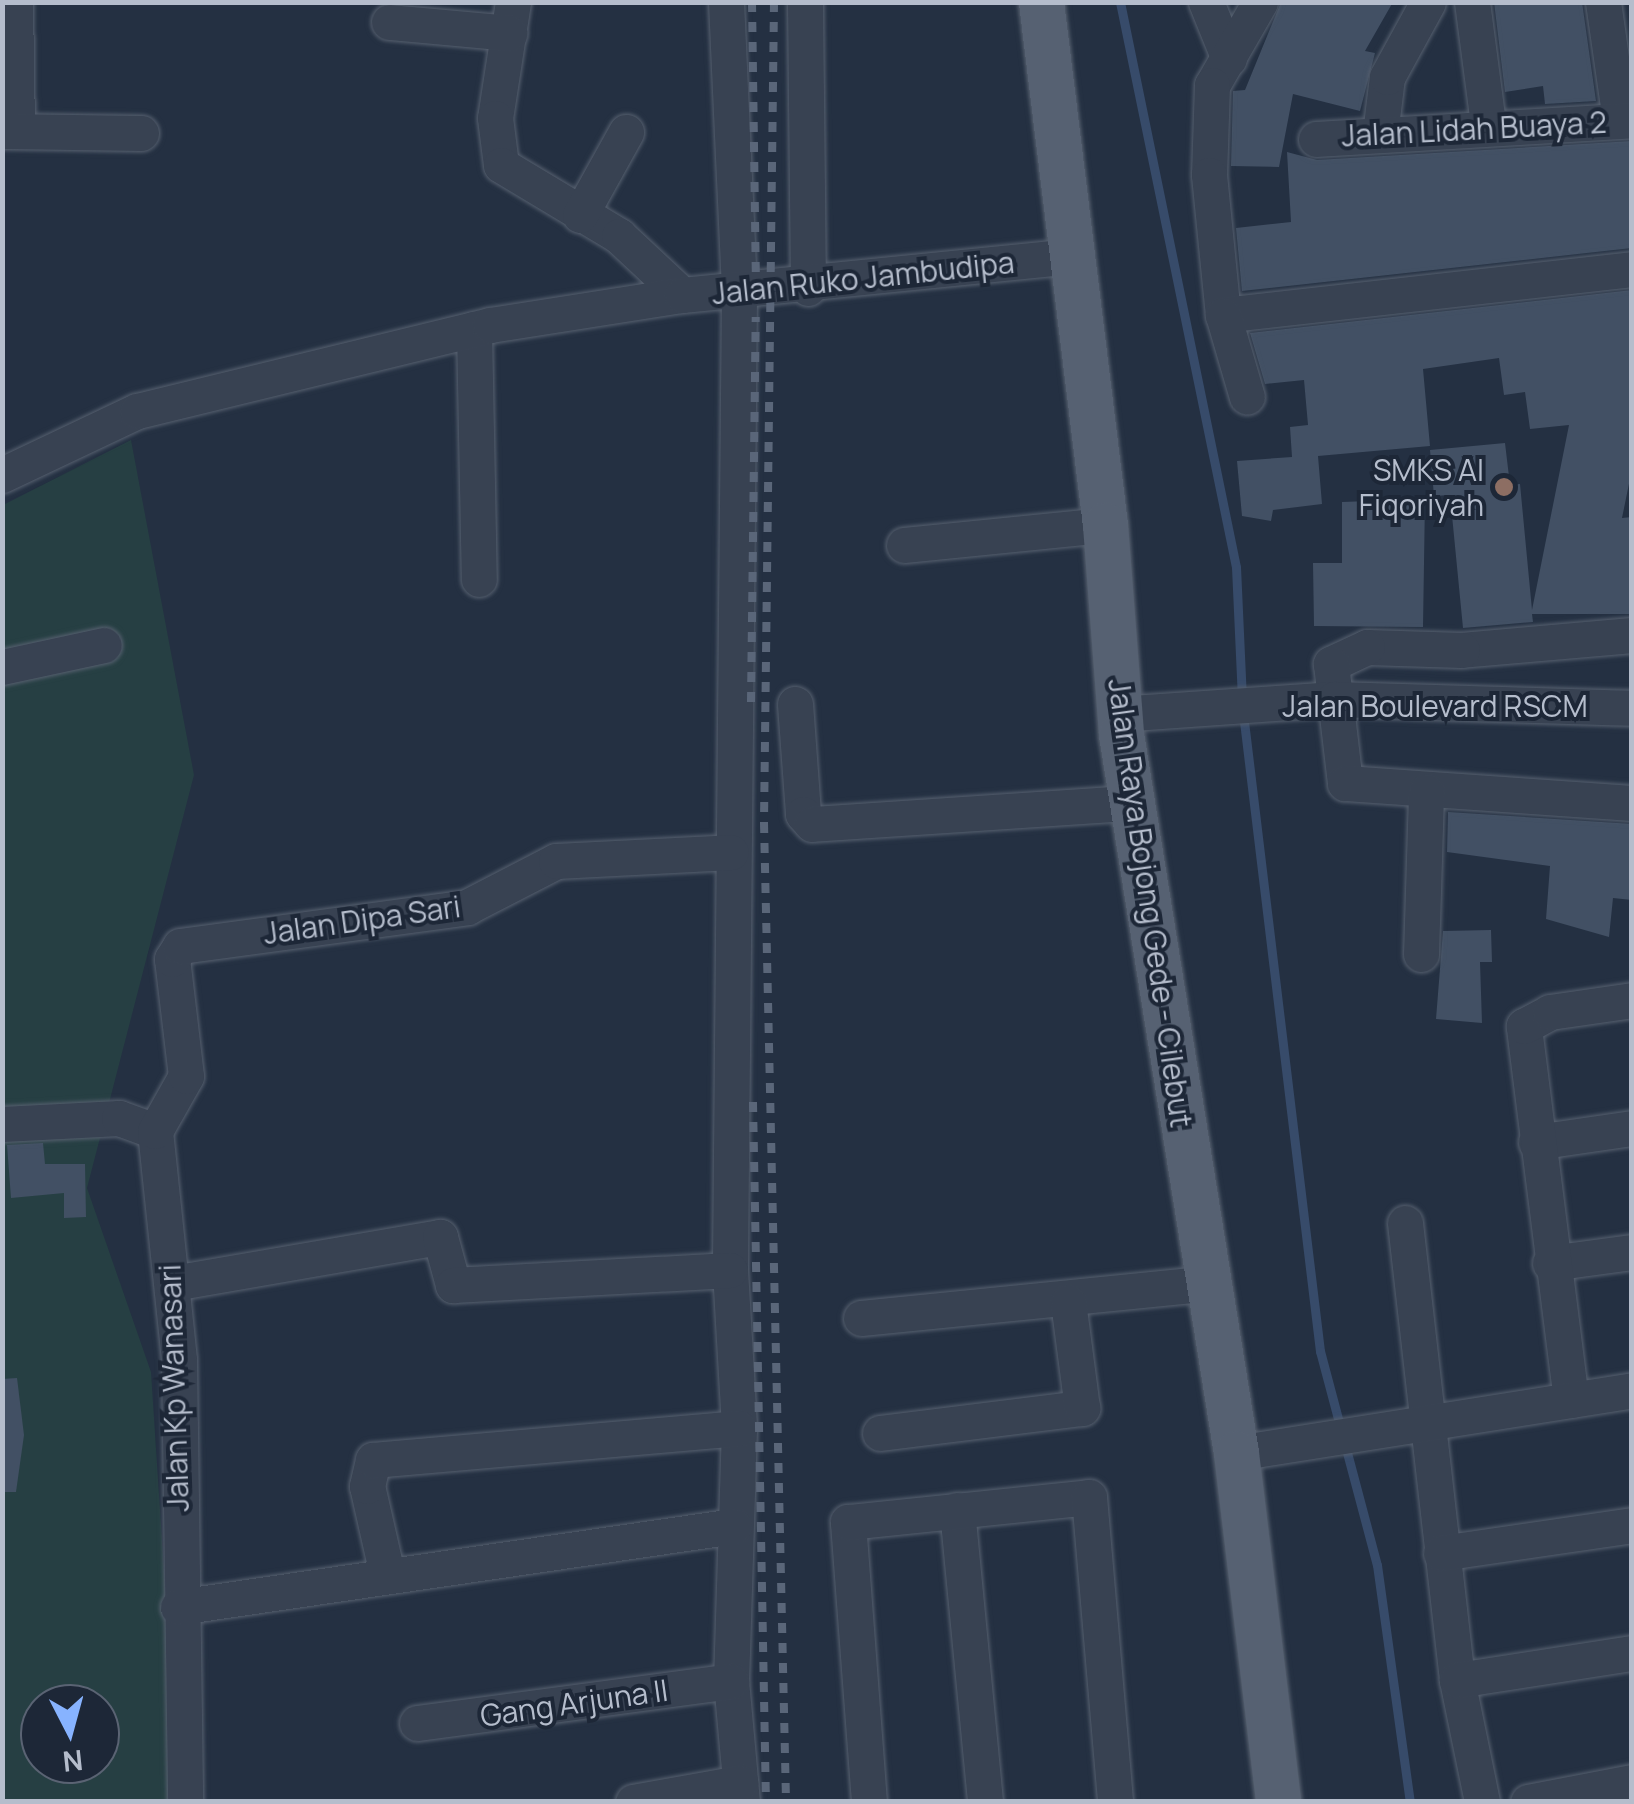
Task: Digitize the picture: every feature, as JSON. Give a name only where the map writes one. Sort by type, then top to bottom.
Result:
[{"type":"main road","name":"Jalan Raya Bojong Gede - Cilebut","points":[[1041,2],[1105,526],[1120,724],[1236,1453],[1278,1802]]},
{"type":"street","points":[[15,2],[10,129],[141,132]]},
{"type":"street","points":[[633,1802],[741,1792],[730,1682],[739,1428],[730,1270],[739,292],[726,2]]},
{"type":"street","points":[[804,2],[808,288]]},
{"type":"street","points":[[1206,2],[1229,60]]},
{"type":"street","points":[[1246,396],[1223,315],[1209,175],[1212,85],[1260,2]]},
{"type":"street","points":[[1380,134],[1387,77],[1428,2]]},
{"type":"street","points":[[1472,2],[1488,123]]},
{"type":"street","points":[[1603,2],[1626,120]]},
{"type":"street","points":[[388,22],[512,18]]},
{"type":"street","name":"Jalan Ruko Jambudipa","points":[[512,18],[494,146],[514,178],[619,236],[682,295],[808,288],[1074,256]]},
{"type":"street","name":"Jalan Lidah Buaya 2","points":[[1316,138],[1488,123],[1626,120]]},
{"type":"street","points":[[580,214],[626,132]]},
{"type":"street","points":[[1223,315],[1632,269]]},
{"type":"street","points":[[2,476],[137,411],[474,329],[682,295]]},
{"type":"street","points":[[474,329],[479,579]]},
{"type":"street","points":[[904,545],[1105,526]]},
{"type":"street","points":[[1632,635],[1348,650],[1332,664],[1345,783],[1632,804]]},
{"type":"street","points":[[2,667],[104,645]]},
{"type":"street","points":[[795,704],[803,814],[812,824],[1132,803]]},
{"type":"street","name":"Jalan Boulevard RSCM","points":[[1120,724],[1178,725],[1335,711],[1632,708]]},
{"type":"street","name":"Jalan Boulevard RSCM","points":[[1435,712],[1632,731]]},
{"type":"street","points":[[1421,954],[1426,791]]},
{"type":"street","name":"Jalan Dipa Sari","points":[[155,1131],[186,1076],[172,959],[180,946],[466,908],[556,860],[731,852]]},
{"type":"street","points":[[1571,1400],[1550,1264],[1524,1026],[1550,1012],[1632,1000]]},
{"type":"street","points":[[2,1124],[119,1118],[155,1131]]},
{"type":"street","points":[[1536,1142],[1632,1128]]},
{"type":"street","name":"Jalan Kp Wanasari","points":[[155,1131],[173,1283],[185,1802]]},
{"type":"street","points":[[1405,1223],[1408,1424],[1441,1553],[1456,1680],[1482,1802]]},
{"type":"street","points":[[173,1283],[440,1237],[453,1285],[730,1270]]},
{"type":"street","points":[[1550,1264],[1632,1252]]},
{"type":"street","points":[[861,1318],[1068,1302],[1209,1283]]},
{"type":"street","points":[[880,1433],[1082,1408],[1068,1302]]},
{"type":"street","points":[[1236,1453],[1632,1390]]},
{"type":"street","points":[[387,1574],[367,1486],[373,1460],[739,1428]]},
{"type":"street","points":[[869,1802],[844,1529],[853,1519],[1090,1497],[1116,1802]]},
{"type":"street","points":[[956,1510],[985,1802]]},
{"type":"street","points":[[1441,1553],[1632,1525]]},
{"type":"street","points":[[178,1607],[734,1526]]},
{"type":"street","points":[[1456,1680],[1632,1653]]},
{"type":"street","name":"Gang Arjuna II","points":[[416,1723],[730,1682]]},
{"type":"street","points":[[1543,1800],[1632,1782]]},
{"type":"green space","points":[[131,440],[194,775],[87,1188],[151,1372],[179,1801],[3,1802],[3,505]]},
{"type":"building","points":[[1281,2],[1393,2],[1365,51],[1375,53],[1360,111],[1293,94],[1279,167],[1231,166],[1233,91],[1245,90]]},
{"type":"building","points":[[1494,2],[1582,2],[1596,101],[1545,104],[1543,86],[1505,92]]},
{"type":"building","points":[[1632,141],[1632,248],[1242,291],[1236,228],[1291,222],[1287,152],[1317,160]]},
{"type":"building","points":[[1632,290],[1632,469],[1622,518],[1632,517],[1632,614],[1532,614],[1533,622],[1463,628],[1450,495],[1434,496],[1430,450],[1505,443],[1510,485],[1520,484],[1532,610],[1569,425],[1530,429],[1525,392],[1504,395],[1499,358],[1423,369],[1430,446],[1318,456],[1322,504],[1273,510],[1271,521],[1242,516],[1237,461],[1292,457],[1290,427],[1308,425],[1304,380],[1265,384],[1250,333]]},
{"type":"building","points":[[1425,499],[1423,627],[1314,626],[1313,563],[1342,563],[1342,502]]},
{"type":"building","points":[[1448,812],[1632,824],[1632,900],[1613,898],[1609,937],[1546,919],[1550,866],[1447,852]]},
{"type":"building","points":[[1491,930],[1492,962],[1480,962],[1482,1023],[1436,1019],[1443,931]]},
{"type":"building","points":[[43,1143],[45,1164],[85,1164],[86,1217],[64,1218],[64,1193],[11,1198],[7,1145]]},
{"type":"building","points":[[17,1378],[24,1435],[16,1492],[2,1492],[2,1379]]},
{"type":"waterway","points":[[1120,2],[1236,567],[1242,698]]},
{"type":"waterway","points":[[1243,713],[1320,1351],[1341,1430]]},
{"type":"waterway","points":[[1345,1445],[1377,1565],[1410,1802]]},
{"type":"railway","points":[[752,2],[756,282]]},
{"type":"railway","points":[[774,2],[764,823],[786,1802]]},
{"type":"railway","points":[[751,702],[756,317]]},
{"type":"railway","points":[[753,1102],[766,1802]]},
{"type":"place","name":"SMKS Al Fiqoriyah","points":[[1504,487]]}]
